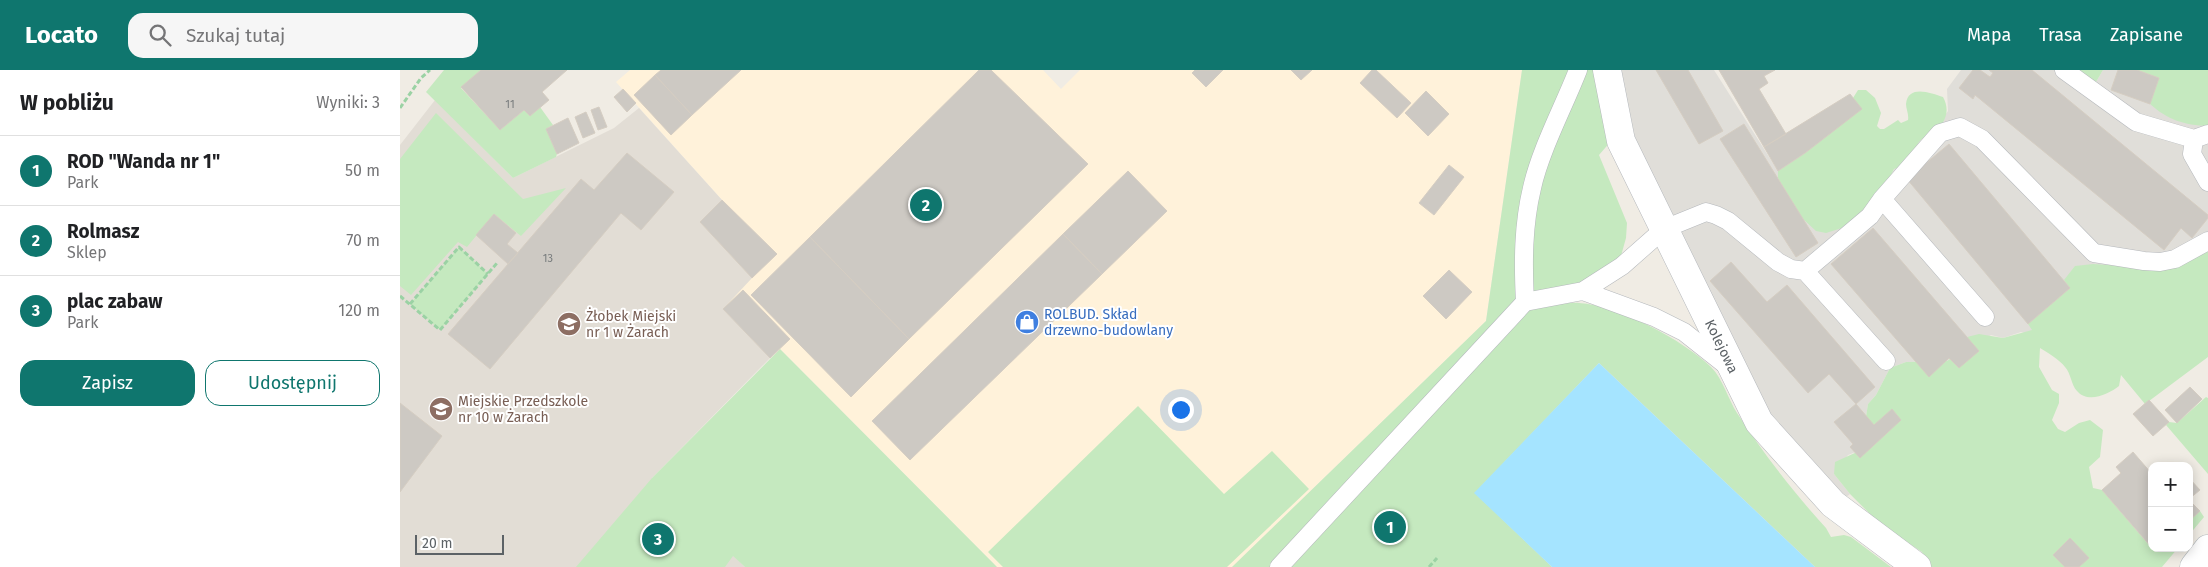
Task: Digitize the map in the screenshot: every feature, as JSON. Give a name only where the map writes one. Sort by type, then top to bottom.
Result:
[{"type":"street","name":"Kolejowa","points":[[1607,70],[1621,140],[1759,422],[1833,504],[1918,567]]},
{"type":"street","points":[[2194,567],[2208,549]]},
{"type":"lane","points":[[1525,302],[1524,254],[1526,218],[1532,186],[1578,70]]},
{"type":"lane","points":[[2064,70],[2136,122],[2201,136],[2192,154],[2208,182]]},
{"type":"lane","points":[[1805,271],[1870,216],[1882,199],[1940,133],[1960,127],[1982,139],[2094,253],[2160,262],[2175,259],[2208,241]]},
{"type":"lane","points":[[1882,199],[1985,317]]},
{"type":"lane","points":[[1279,567],[1525,302],[1583,291],[1622,266],[1664,229],[1706,212],[1716,214],[1728,221],[1778,262],[1791,269],[1805,271],[1886,360]]},
{"type":"lane","points":[[1583,291],[1654,317],[1684,332],[1732,370]]},
{"type":"path","points":[[400,108],[420,78],[430,70]]},
{"type":"path","points":[[410,304],[459,247],[488,274]]},
{"type":"path","points":[[400,296],[440,330],[498,263]]},
{"type":"path","points":[[1429,567],[1437,558]]},
{"type":"shaded area","points":[[630,70],[1043,70],[1061,89],[1080,70],[1522,70],[1486,321],[1232,567],[997,567],[780,349],[770,358],[723,309],[700,222],[722,200],[616,82]]},
{"type":"shaded area","points":[[1617,70],[1714,70],[1778,171],[1778,178],[1890,179],[1894,169],[1915,152],[1919,141],[1933,133],[1948,111],[1947,89],[1961,70],[2078,70],[2096,82],[2103,70],[2137,70],[2208,98],[2208,252],[2041,337],[2021,332],[2003,338],[1991,335],[1947,361],[1906,362],[1890,368],[1876,395],[1868,404],[1865,423],[1868,447],[1848,455],[1834,474],[1850,494],[1840,502],[1766,416],[1626,138]]},
{"type":"shaded area","name":"Żłobek Miejski nr 1 w Żarach","points":[[435,100],[513,178],[614,128],[639,108],[722,200],[700,222],[752,278],[723,309],[770,358],[652,478],[745,567],[400,567],[400,145]]},
{"type":"green space","points":[[444,70],[481,70],[461,88],[500,130],[524,110],[530,116],[540,107],[553,125],[546,129],[557,154],[556,157],[513,178],[426,92]]},
{"type":"green space","points":[[1522,70],[1597,70],[1612,140],[1599,155],[1627,223],[1626,238],[1621,256],[1584,285],[1539,293],[1530,310],[1567,303],[1595,305],[1631,317],[1684,346],[1715,372],[1737,413],[1758,443],[1790,487],[1826,528],[1831,537],[1844,535],[1851,537],[1891,567],[1815,567],[1599,363],[1475,493],[1552,567],[1232,567],[1486,321]]},
{"type":"green space","points":[[2078,70],[2103,70],[2096,82]]},
{"type":"green space","points":[[2137,70],[2208,70],[2208,126],[2177,121],[2163,114],[2150,104],[2159,78]]},
{"type":"green space","points":[[1858,90],[1866,90],[1875,98],[1881,113],[1877,126],[1880,129],[1884,129],[1898,120],[1901,123],[1908,120],[1906,104],[1911,94],[1915,92],[1927,92],[1943,97],[1946,107],[1945,117],[1937,130],[1919,142],[1909,161],[1894,169],[1883,192],[1845,227],[1826,233],[1816,231],[1802,218],[1778,178],[1778,171],[1805,153],[1861,109],[1853,98]]},
{"type":"green space","points":[[436,113],[523,199],[566,188],[521,236],[494,214],[467,247],[458,242],[411,295],[400,286],[400,159]]},
{"type":"green space","points":[[459,247],[488,274],[440,330],[410,304]]},
{"type":"green space","points":[[2208,248],[2208,357],[2145,404],[2121,375],[2119,386],[2110,392],[2104,395],[2087,397],[2077,391],[2069,372],[2063,364],[2040,348],[2039,367],[2052,390],[2059,394],[2059,403],[2052,420],[2058,429],[2065,432],[2079,423],[2090,420],[2103,430],[2100,457],[2089,467],[2093,488],[2102,490],[2148,544],[2148,552],[2175,552],[2162,567],[1932,567],[1925,560],[1922,552],[1881,525],[1850,494],[1834,474],[1835,462],[1868,447],[1865,423],[1868,404],[1876,395],[1890,368],[1906,362],[1947,361],[1960,352],[1967,337],[1979,334],[2003,338],[2032,330],[2028,324],[2070,288],[2064,280],[2075,266],[2093,264],[2124,266]]},
{"type":"green space","points":[[780,349],[997,567],[745,567],[733,556],[725,567],[576,567],[652,478]]},
{"type":"green space","points":[[2206,397],[2208,398],[2208,474],[2166,425],[2169,422],[2177,423]]},
{"type":"green space","points":[[1138,406],[1224,494],[1272,451],[1309,489],[1227,567],[1003,567],[988,552]]},
{"type":"green space","points":[[2200,511],[2204,517],[2193,530],[2193,517]]},
{"type":"water","points":[[1599,363],[1815,567],[1552,567],[1474,493]]},
{"type":"building","points":[[481,70],[567,70],[542,92],[549,100],[530,116],[524,110],[500,130],[461,87]]},
{"type":"building","points":[[661,70],[741,70],[692,115],[655,75]]},
{"type":"building","points":[[979,70],[991,70],[1088,164],[909,339],[810,237]]},
{"type":"building","points":[[1195,70],[1223,70],[1206,87],[1192,73]]},
{"type":"building","points":[[1291,70],[1312,70],[1301,80]]},
{"type":"building","points":[[1372,70],[1376,70],[1411,103],[1397,118],[1360,83]]},
{"type":"building","points":[[1656,70],[1688,70],[1723,131],[1699,144]]},
{"type":"building","points":[[1719,70],[1775,70],[1764,76],[1768,83],[1759,89],[1786,134],[1764,147]]},
{"type":"building","points":[[1973,70],[1980,70],[1990,77],[1993,73],[1989,70],[2032,70],[2208,215],[2208,218],[2192,238],[2181,228],[2164,250],[1975,95],[1973,99],[1959,88]]},
{"type":"building","points":[[2118,70],[2137,70],[2159,78],[2150,104],[2111,90]]},
{"type":"building","points":[[655,75],[692,115],[671,135],[634,95]]},
{"type":"building","points":[[623,89],[636,103],[627,112],[614,97]]},
{"type":"building","points":[[1426,91],[1449,114],[1428,136],[1405,113]]},
{"type":"building","points":[[1850,94],[1862,109],[1805,153],[1778,171],[1764,147]]},
{"type":"building","points":[[599,107],[607,127],[598,130],[591,110]]},
{"type":"building","points":[[586,112],[595,133],[583,138],[575,117]]},
{"type":"building","points":[[568,118],[579,143],[557,154],[546,129]]},
{"type":"building","points":[[1744,124],[1818,243],[1796,257],[1720,139]]},
{"type":"building","points":[[1949,144],[2070,288],[2028,324],[1907,179]]},
{"type":"building","points":[[627,153],[674,192],[641,230],[621,213],[490,369],[448,334],[581,179],[594,190]]},
{"type":"building","points":[[1449,165],[1464,177],[1434,215],[1419,203]]},
{"type":"building","points":[[1128,171],[1167,211],[1102,274],[1063,234]]},
{"type":"building","points":[[722,200],[777,254],[752,278],[700,222]]},
{"type":"building","points":[[494,214],[516,233],[507,244],[518,253],[508,264],[476,235]]},
{"type":"building","points":[[1873,228],[1979,351],[1959,368],[1949,358],[1929,377],[1831,264]]},
{"type":"building","points":[[1063,234],[1102,274],[910,460],[872,421]]},
{"type":"building","points":[[810,237],[909,339],[851,397],[751,295]]},
{"type":"building","points":[[1731,262],[1767,302],[1787,285],[1875,387],[1856,404],[1829,374],[1808,393],[1710,281]]},
{"type":"building","points":[[1449,270],[1472,292],[1446,319],[1423,296]]},
{"type":"building","points":[[743,290],[790,339],[770,358],[723,309]]},
{"type":"building","points":[[2190,387],[2202,399],[2177,423],[2165,410]]},
{"type":"building","points":[[2149,400],[2169,422],[2153,436],[2133,414]]},
{"type":"building","points":[[400,403],[442,436],[400,492]]},
{"type":"building","points":[[1856,404],[1874,425],[1892,409],[1901,420],[1860,458],[1850,447],[1853,444],[1834,422]]},
{"type":"building","points":[[2133,452],[2148,469],[2148,543],[2102,490],[2121,473],[2116,467]]},
{"type":"building","points":[[2193,482],[2200,490],[2193,496]]},
{"type":"building","points":[[2193,504],[2200,511],[2193,517]]},
{"type":"building","points":[[2070,538],[2089,558],[2079,567],[2065,567],[2053,555]]},
{"type":"place","name":"Rolmasz","points":[[926,205]]},
{"type":"place","name":"ROLBUD. Skład drzewno-budowlany","points":[[1027,322]]},
{"type":"place","name":"Żłobek Miejski nr 1 w Żarach","points":[[569,324]]},
{"type":"place","name":"Miejskie Przedszkole nr 10 w Żarach","points":[[441,409]]},
{"type":"place","name":"ROD \"Wanda nr 1\"","points":[[1390,527]]},
{"type":"place","name":"plac zabaw","points":[[658,539]]}]
